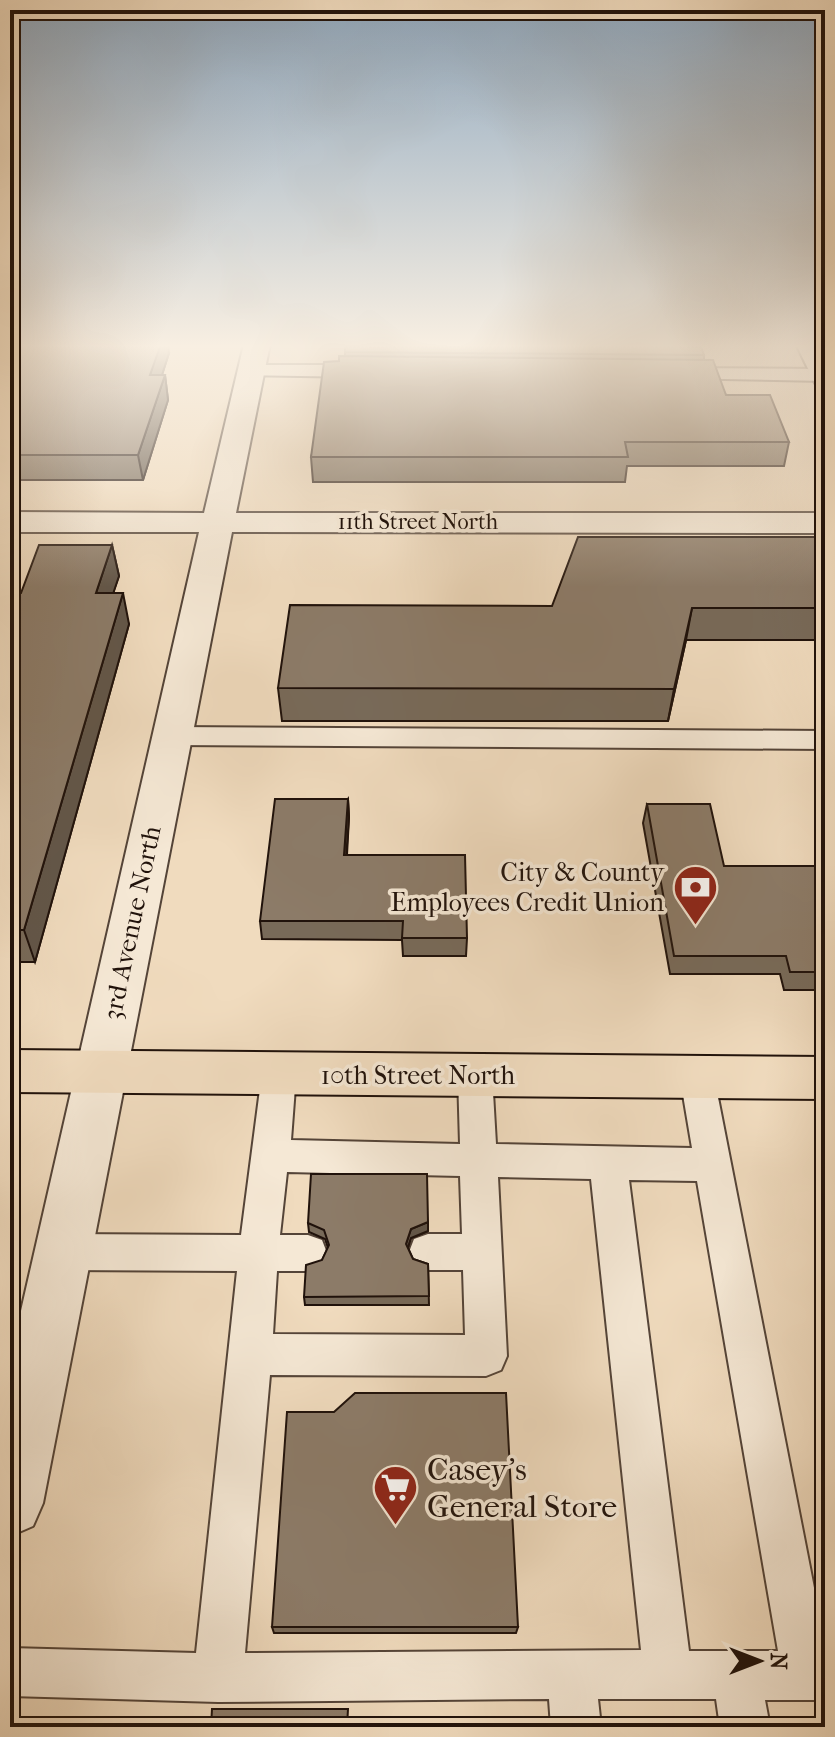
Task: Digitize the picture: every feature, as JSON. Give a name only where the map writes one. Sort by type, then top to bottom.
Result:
[{"type":"main road","name":"10th Street North","points":[[10,1071],[825,1078]]},
{"type":"street","name":"3rd Avenue North","points":[[10,1503],[239,425]]},
{"type":"street","name":"11th Street North","points":[[10,522],[825,523]]},
{"type":"lane","points":[[171,736],[825,740]]},
{"type":"lane","points":[[218,1678],[258,1255],[279,1074]]},
{"type":"lane","points":[[251,1354],[486,1356],[475,1075]]},
{"type":"lane","points":[[10,1672],[218,1678],[572,1674],[816,1676],[697,1077]]},
{"type":"lane","points":[[271,1156],[714,1165]]},
{"type":"lane","points":[[608,1161],[668,1675]]},
{"type":"lane","points":[[62,1252],[308,1253]]},
{"type":"lane","points":[[428,1252],[482,1252]]},
{"type":"lane","points":[[572,1674],[576,1727]]},
{"type":"lane","points":[[737,1675],[745,1727]]},
{"type":"building","points":[[10,425],[148,425],[138,455],[10,455]]},
{"type":"building","points":[[315,425],[782,425],[789,442],[625,442],[628,457],[311,457]]},
{"type":"building","points":[[578,537],[825,537],[825,608],[692,608],[674,689],[278,688],[290,605],[552,606]]},
{"type":"building","points":[[39,545],[112,545],[96,593],[123,593],[24,930],[10,930],[10,593],[21,593]]},
{"type":"building","points":[[275,799],[348,799],[344,855],[465,855],[467,938],[402,938],[403,921],[260,921]]},
{"type":"building","points":[[647,804],[710,804],[724,866],[825,866],[825,972],[790,972],[786,956],[674,956]]},
{"type":"building","points":[[311,1174],[427,1174],[428,1222],[411,1229],[406,1244],[413,1259],[428,1264],[429,1296],[304,1297],[306,1265],[322,1260],[329,1245],[324,1230],[308,1223]]},
{"type":"building","name":"Casey's General Store","points":[[355,1393],[506,1393],[518,1627],[272,1627],[287,1412],[334,1412]]},
{"type":"building","points":[[212,1709],[348,1709],[347,1727],[211,1727]]},
{"type":"place","name":"City & County Employees Credit Union","points":[[695,926]]},
{"type":"place","name":"Casey's General Store","points":[[396,1526]]}]
